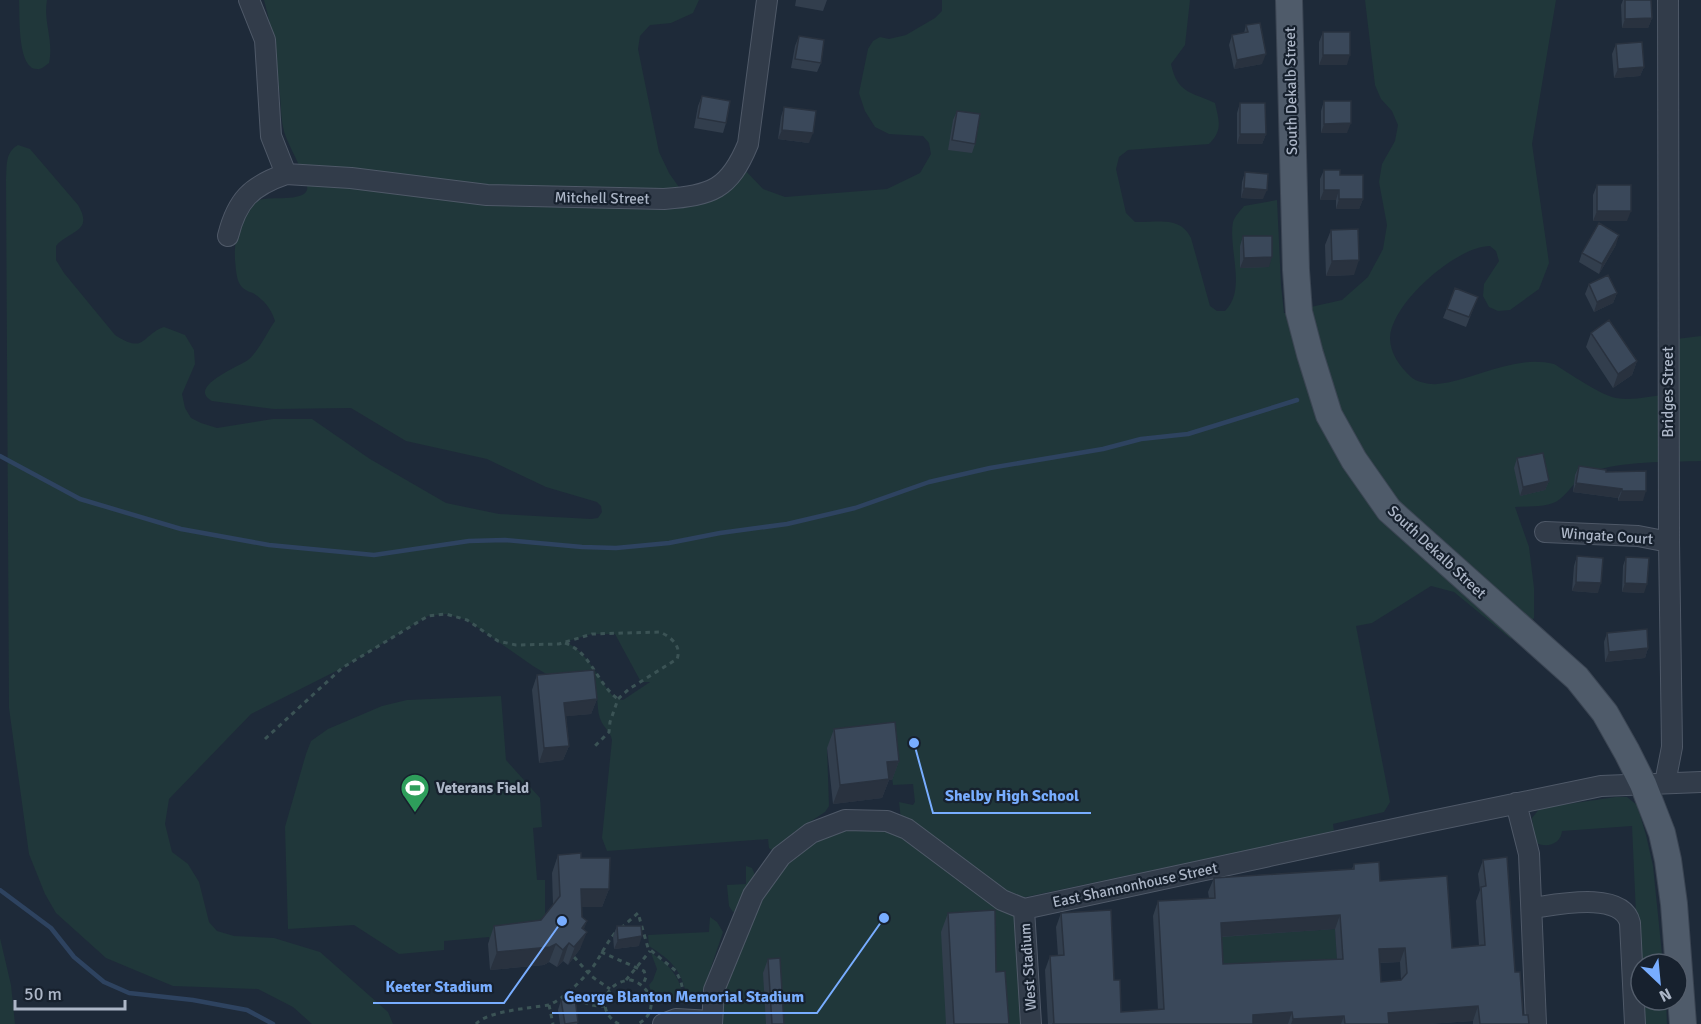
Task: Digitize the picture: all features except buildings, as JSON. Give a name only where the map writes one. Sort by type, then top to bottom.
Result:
[{"type":"main road","name":"South Dekalb Street","points":[[1289,0],[1299,312],[1329,415],[1354,460],[1389,510],[1577,678],[1605,713],[1654,784],[1674,904],[1683,1024]]},
{"type":"street","points":[[249,0],[265,40],[271,136],[286,174]]},
{"type":"street","name":"Mitchell Street","points":[[228,236],[238,205],[251,191],[267,180],[286,174],[351,178],[487,195],[529,197],[664,199],[689,197],[712,191],[730,178],[740,164],[748,144],[767,0]]},
{"type":"street","name":"Bridges Street","points":[[1654,784],[1672,747],[1669,542],[1668,0]]},
{"type":"street","name":"Wingate Court","points":[[1545,532],[1638,536],[1669,542]]},
{"type":"street","name":"East Shannonhouse Street","points":[[1024,909],[1601,786],[1701,782]]},
{"type":"street","points":[[1516,803],[1529,855],[1536,1024]]},
{"type":"street","points":[[663,1024],[676,1019],[712,1022],[714,990],[753,895],[781,856],[810,833],[845,820],[887,821],[907,829],[1002,900],[1024,909]]},
{"type":"street","points":[[1532,908],[1588,901],[1612,906],[1625,915],[1630,923],[1635,1024]]},
{"type":"street","name":"West Stadium","points":[[1024,909],[1031,1024]]},
{"type":"path","points":[[265,739],[342,668],[428,616],[446,614],[467,620],[498,641],[516,645],[564,642],[592,634],[660,632],[670,636],[678,648],[679,653],[676,659],[629,689],[618,699],[609,732],[594,747]]},
{"type":"path","points":[[564,642],[574,646],[582,653],[607,689],[618,699]]},
{"type":"path","points":[[476,1024],[481,1019],[494,1015],[549,1005],[569,992],[588,971],[607,941],[638,913],[650,951],[669,964],[680,977],[690,1019]]},
{"type":"path","points":[[626,980],[650,951]]},
{"type":"path","points":[[601,952],[638,966],[646,973],[643,985]]},
{"type":"path","points":[[574,957],[591,976],[610,989]]},
{"type":"path","points":[[608,1023],[606,995],[616,983],[631,980],[643,985],[650,994],[651,1010],[647,1017],[638,1024]]},
{"type":"path","points":[[569,992],[581,1002],[594,1006],[606,1006]]},
{"type":"path","points":[[549,1005],[553,1024]]},
{"type":"path","points":[[609,1016],[619,1024]]},
{"type":"green space","points":[[19,0],[47,0],[46,16],[50,55],[49,63],[40,69],[31,67],[23,51]]},
{"type":"green space","points":[[264,0],[699,0],[693,13],[671,23],[650,25],[640,36],[638,49],[659,152],[669,173],[688,200],[743,168],[763,189],[785,197],[887,189],[920,173],[931,154],[929,143],[923,136],[889,134],[875,127],[865,111],[859,93],[868,49],[873,41],[880,37],[889,39],[906,35],[935,18],[942,11],[942,0],[1190,0],[1185,45],[1171,64],[1181,86],[1215,103],[1219,120],[1218,130],[1209,144],[1128,150],[1119,157],[1116,169],[1126,213],[1135,222],[1167,222],[1181,226],[1191,238],[1210,306],[1217,311],[1225,311],[1235,292],[1236,281],[1233,222],[1244,206],[1277,200],[1284,313],[1342,300],[1368,277],[1383,249],[1387,225],[1379,182],[1382,164],[1395,141],[1398,125],[1375,85],[1365,0],[1556,0],[1532,144],[1549,263],[1539,289],[1510,310],[1498,311],[1489,307],[1483,296],[1484,284],[1499,261],[1496,251],[1490,246],[1461,255],[1428,279],[1401,309],[1393,324],[1390,338],[1392,349],[1396,359],[1407,373],[1413,379],[1424,383],[1452,382],[1510,365],[1539,362],[1554,364],[1609,396],[1629,399],[1668,394],[1668,340],[1701,336],[1701,461],[1645,463],[1603,468],[1582,477],[1555,502],[1539,506],[1515,507],[1529,547],[1534,588],[1534,618],[1511,639],[1454,592],[1431,586],[1372,623],[1356,626],[1390,802],[1384,812],[1333,824],[1334,832],[1021,898],[1010,896],[901,819],[899,802],[913,805],[915,802],[913,784],[893,785],[888,742],[827,748],[829,806],[825,812],[796,831],[773,851],[769,848],[768,839],[607,851],[602,838],[612,740],[600,718],[593,683],[553,678],[467,620],[446,614],[428,616],[342,668],[251,714],[169,799],[165,824],[172,852],[188,864],[199,882],[209,922],[217,931],[234,936],[274,938],[320,952],[388,1012],[393,1024],[312,1024],[293,1007],[258,989],[173,986],[106,958],[56,913],[45,894],[29,854],[9,708],[6,180],[11,151],[18,145],[30,149],[78,205],[82,214],[82,226],[56,246],[56,260],[115,335],[125,341],[138,343],[164,327],[185,335],[194,350],[195,364],[182,394],[185,408],[191,418],[217,428],[273,419],[312,419],[370,459],[446,503],[499,514],[591,519],[598,518],[602,512],[597,502],[546,487],[487,459],[406,441],[351,408],[274,409],[212,401],[206,395],[210,383],[252,356],[275,321],[264,302],[243,288],[238,281],[235,260],[236,243],[243,217],[253,204],[260,200],[299,196],[307,190],[305,179],[283,127],[276,59]],"holes":[[[592,634],[615,634],[641,682],[650,682],[623,700],[612,695],[586,658],[565,642]]]},
{"type":"green space","name":"Veterans Field","points":[[501,696],[506,760],[540,798],[542,827],[533,828],[537,880],[545,880],[545,922],[490,945],[489,937],[444,941],[444,950],[399,954],[354,925],[288,929],[285,827],[311,741],[328,729],[382,706],[407,700]]},
{"type":"green space","points":[[1616,797],[1627,797],[1637,805],[1653,866],[1662,952],[1638,952],[1632,826],[1562,831],[1556,842],[1544,845],[1535,842],[1532,818],[1540,808]]},
{"type":"green space","points":[[887,821],[1024,909],[1031,1024],[712,1024],[753,895],[811,833]]},
{"type":"green space","points":[[746,866],[752,868],[755,875],[737,910],[733,912],[729,906],[727,885],[746,884]]},
{"type":"green space","points":[[710,917],[717,922],[723,932],[703,991],[691,999],[687,997],[682,979],[674,967],[664,956],[649,946],[648,935],[709,932]]},
{"type":"green space","points":[[1335,929],[1338,974],[1217,979],[1216,937]]},
{"type":"green space","points":[[0,938],[11,985],[15,1024],[0,1024]]},
{"type":"green space","points":[[651,953],[673,972],[680,984],[683,999],[654,1001],[649,985],[657,969]]},
{"type":"green space","points":[[1640,1012],[1666,1012],[1667,1024],[1641,1024]]},
{"type":"waterway","points":[[0,456],[80,499],[181,529],[269,545],[374,555],[469,541],[505,540],[616,548],[669,543],[787,524],[855,508],[929,482],[990,468],[1103,449],[1141,439],[1188,434],[1297,400]]},
{"type":"waterway","points":[[0,890],[51,928],[74,957],[104,982],[129,993],[193,1000],[247,1010],[273,1024]]},
{"type":"place","name":"Shelby High School","points":[[914,743]]},
{"type":"place","name":"Veterans Field","points":[[415,814]]},
{"type":"place","name":"George Blanton Memorial Stadium","points":[[884,918]]},
{"type":"place","name":"Keeter Stadium","points":[[562,921]]}]
